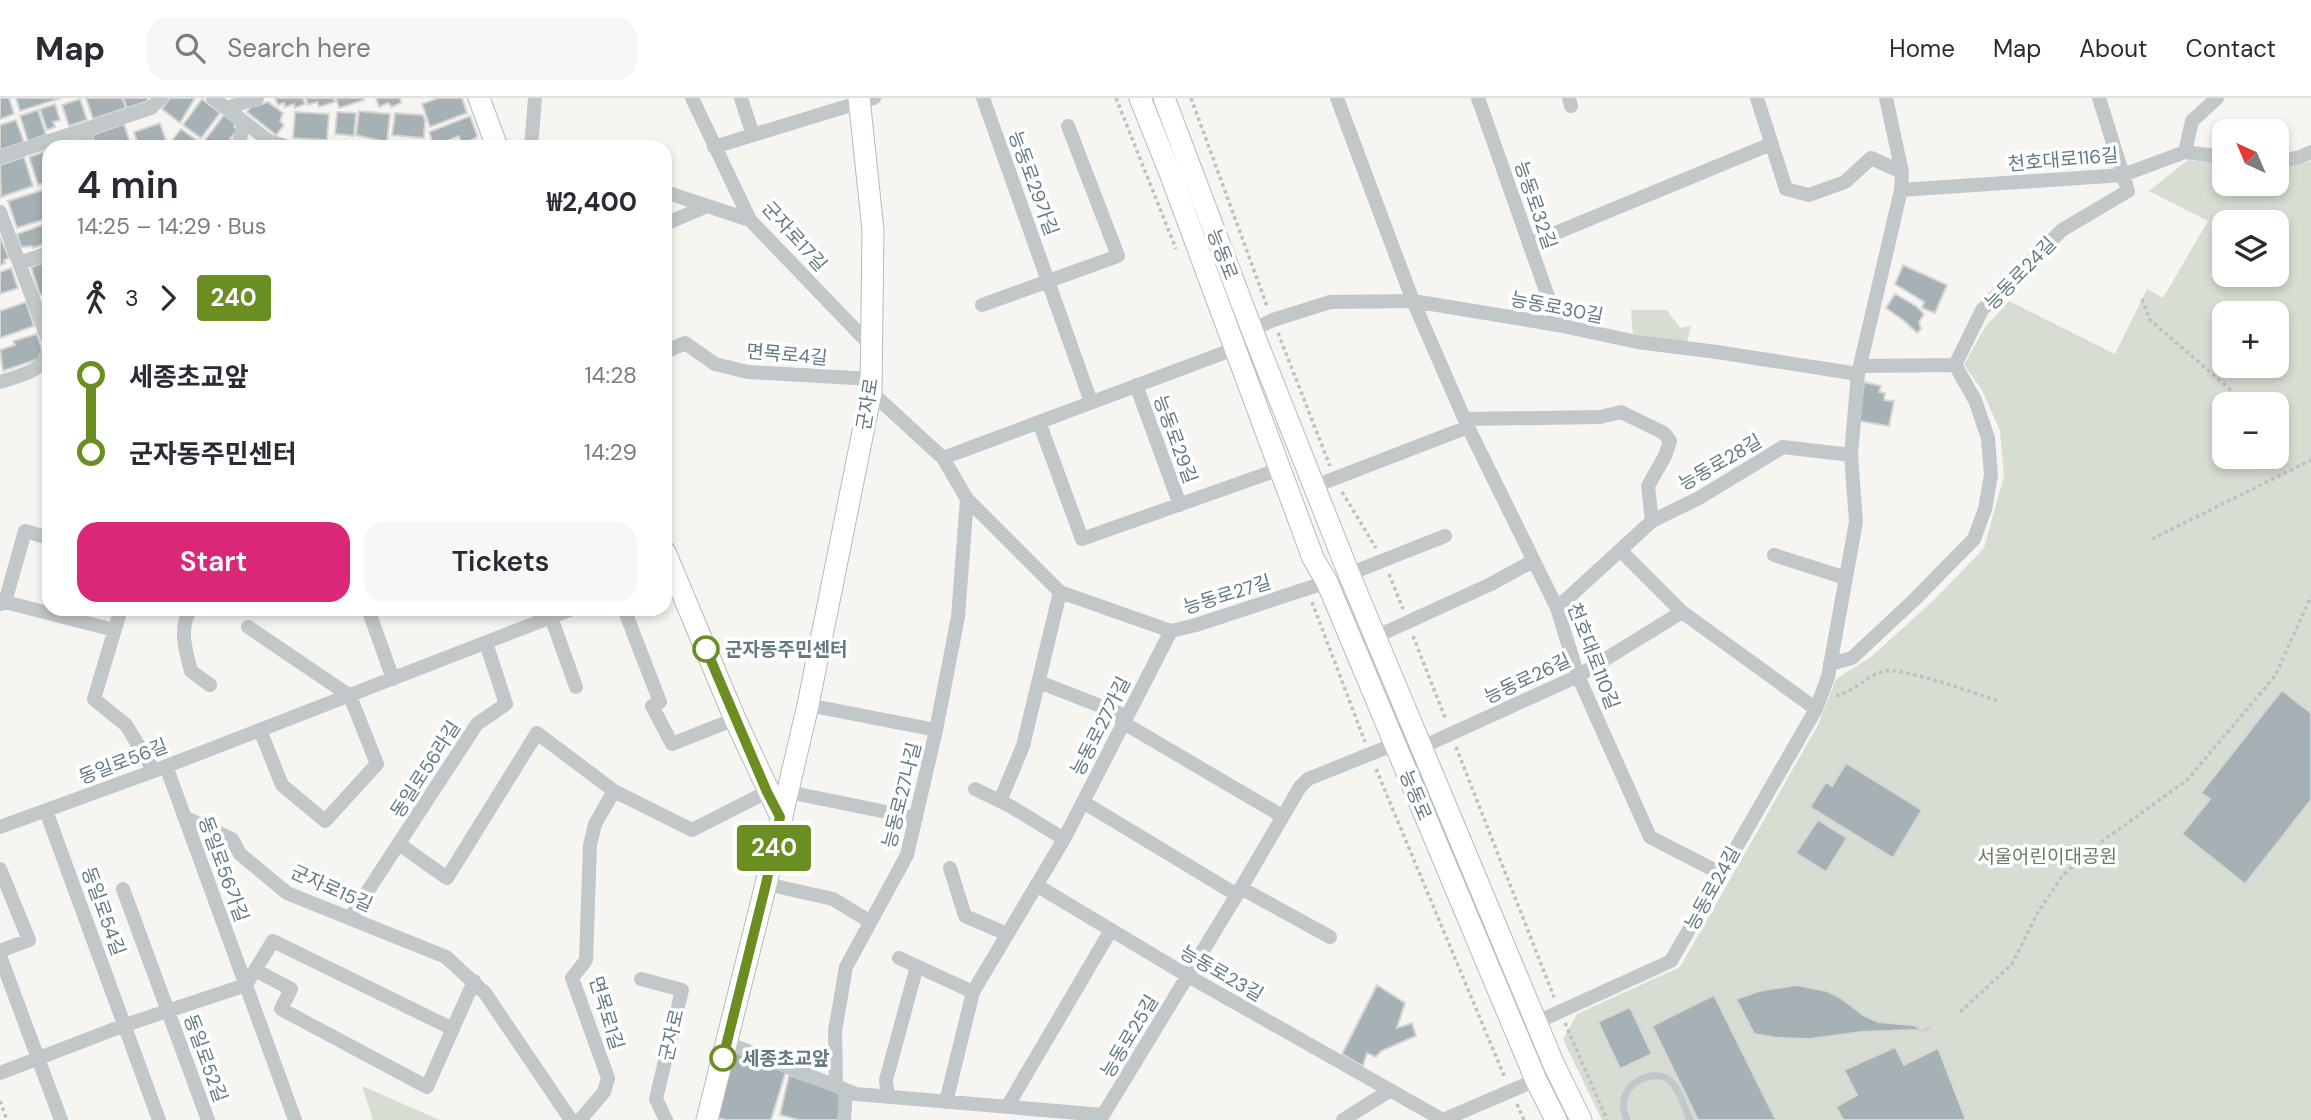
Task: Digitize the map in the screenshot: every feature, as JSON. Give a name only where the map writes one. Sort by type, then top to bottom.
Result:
[{"type":"main road","points":[[479,98],[494,140]]},
{"type":"main road","name":"능동로","points":[[1140,98],[1314,558],[1327,582],[1536,1080],[1556,1120]]},
{"type":"main road","name":"능동로","points":[[1164,98],[1349,574],[1537,1022],[1581,1120]]},
{"type":"main road","name":"군자로","points":[[707,1120],[766,884],[780,817],[778,792],[808,705],[871,386],[873,230],[864,99]]},
{"type":"main road","points":[[672,575],[735,719],[778,792]]},
{"type":"main road","name":"능동로24길","points":[[1516,1031],[1537,1022]]},
{"type":"street","points":[[52,140],[151,108],[162,98]]},
{"type":"street","points":[[213,98],[269,140]]},
{"type":"street","points":[[227,108],[257,98]]},
{"type":"street","points":[[532,140],[535,98]]},
{"type":"street","name":"군자로17길","points":[[692,98],[750,220],[873,348]]},
{"type":"street","points":[[741,98],[753,135]]},
{"type":"street","name":"능동로29가길","points":[[983,98],[1091,402]]},
{"type":"street","name":"천호대로110길","points":[[1337,98],[1413,301],[1466,423],[1557,608],[1578,676],[1650,837],[1720,873]]},
{"type":"street","name":"능동로32길","points":[[1478,98],[1558,324]]},
{"type":"street","points":[[1756,98],[1786,189],[1809,195],[1845,182],[1871,158],[1902,172]]},
{"type":"street","points":[[1886,98],[1902,172]]},
{"type":"street","points":[[2099,98],[2123,175]]},
{"type":"street","points":[[2185,152],[2192,121],[2217,98]]},
{"type":"street","points":[[714,147],[864,99]]},
{"type":"street","points":[[240,140],[244,123]]},
{"type":"street","points":[[982,305],[1118,256],[1068,126]]},
{"type":"street","points":[[83,130],[87,140]]},
{"type":"street","points":[[0,157],[42,143]]},
{"type":"street","points":[[1529,244],[1771,144]]},
{"type":"street","name":"천호대로116길","points":[[1901,190],[2123,175],[2185,152],[2212,155]]},
{"type":"street","points":[[2289,159],[2311,152]]},
{"type":"street","name":"능동로24길","points":[[1537,1022],[1671,961],[1818,703],[1830,664],[1856,522],[1851,455],[1859,370],[1901,190],[1902,172]]},
{"type":"street","name":"능동로24길","points":[[1955,365],[1982,310],[2062,230],[2128,191],[2123,175]]},
{"type":"street","points":[[672,194],[750,220]]},
{"type":"street","points":[[672,221],[707,206]]},
{"type":"street","points":[[0,212],[42,323]]},
{"type":"street","points":[[19,263],[42,255]]},
{"type":"street","points":[[34,302],[42,299]]},
{"type":"street","name":"능동로30길","points":[[1252,330],[1273,320],[1330,302],[1413,301],[1558,324],[1637,342],[1859,370],[1955,365]]},
{"type":"street","name":"면목로4길","points":[[672,349],[685,343],[715,363],[748,372],[871,386]]},
{"type":"street","name":"능동로29길","points":[[943,458],[1234,349]]},
{"type":"street","points":[[0,382],[36,369],[42,363]]},
{"type":"street","points":[[1830,664],[1852,658],[1974,539],[1985,509],[1991,475],[1988,438],[1975,400],[1955,365]]},
{"type":"street","name":"능동로29길","points":[[1136,385],[1180,505]]},
{"type":"street","name":"능동로27길","points":[[871,386],[943,458],[967,499],[1060,592],[1171,631],[1327,582]]},
{"type":"street","name":"능동로28길","points":[[1466,423],[1569,416],[1600,417],[1621,412],[1668,437],[1670,441],[1648,486],[1651,521]]},
{"type":"street","points":[[1039,422],[1082,539],[1280,469]]},
{"type":"street","points":[[1315,486],[1466,423]]},
{"type":"street","name":"능동로28길","points":[[1557,608],[1651,521],[1699,498],[1783,447],[1851,455]]},
{"type":"street","name":"능동로27나길","points":[[844,1120],[835,1031],[846,967],[907,855],[936,730],[958,617],[967,499]]},
{"type":"street","points":[[42,536],[25,531],[3,603],[42,612]]},
{"type":"street","points":[[1349,574],[1445,536]]},
{"type":"street","points":[[1620,550],[1682,612],[1818,703]]},
{"type":"street","points":[[1774,555],[1846,578]]},
{"type":"street","points":[[1375,636],[1491,584],[1533,561]]},
{"type":"street","points":[[1000,801],[1023,746],[1060,592]]},
{"type":"street","name":"능동로26길","points":[[1422,747],[1578,676],[1682,612]]},
{"type":"street","points":[[56,616],[114,630],[119,616]]},
{"type":"street","points":[[187,616],[184,643],[191,671],[210,685]]},
{"type":"street","points":[[370,616],[393,679]]},
{"type":"street","points":[[627,616],[660,702],[652,706],[672,744],[735,719]]},
{"type":"street","points":[[551,617],[576,687]]},
{"type":"street","name":"동일로56길","points":[[0,827],[350,696],[551,617]]},
{"type":"street","points":[[248,627],[350,696],[377,764],[325,821],[282,785],[260,730]]},
{"type":"street","name":"동일로56가길","points":[[114,630],[94,699],[126,725],[160,768],[184,817],[295,1120]]},
{"type":"street","name":"능동로27가길","points":[[946,1102],[973,992],[1064,839],[1171,631]]},
{"type":"street","name":"동일로56라길","points":[[350,918],[477,724],[506,704],[486,643]]},
{"type":"street","points":[[1039,682],[1124,719],[1282,816]]},
{"type":"street","points":[[808,705],[936,730]]},
{"type":"street","points":[[399,844],[447,878],[537,733],[614,791],[692,830],[778,792],[916,818]]},
{"type":"street","name":"능동로25길","points":[[727,1043],[856,1094],[1103,1115],[1300,787],[1308,779],[1395,744]]},
{"type":"street","points":[[975,789],[1064,839]]},
{"type":"street","name":"면목로1길","points":[[580,1120],[604,1092],[608,1078],[572,978],[586,960],[590,845],[595,824],[614,791]]},
{"type":"street","points":[[1083,802],[1239,892],[1330,937]]},
{"type":"street","name":"동일로54길","points":[[46,811],[125,1025]]},
{"type":"street","name":"군자로15길","points":[[184,817],[232,839],[240,854],[287,893],[446,957],[485,993],[571,1120]]},
{"type":"street","points":[[950,868],[965,916],[1007,934]]},
{"type":"street","points":[[0,869],[29,940],[0,953],[61,1120]]},
{"type":"street","points":[[766,884],[833,898],[869,921]]},
{"type":"street","name":"능동로23길","points":[[1036,886],[1188,976],[1443,1120],[1536,1080]]},
{"type":"street","name":"동일로54길","points":[[123,889],[168,1010]]},
{"type":"street","points":[[1007,1107],[1111,930]]},
{"type":"street","points":[[0,1073],[125,1025],[246,985],[273,941],[453,1029]]},
{"type":"street","points":[[899,958],[973,992]]},
{"type":"street","points":[[888,1097],[886,1080],[917,966]]},
{"type":"street","points":[[255,970],[291,989],[281,1009],[427,1087],[474,981]]},
{"type":"street","name":"군자로","points":[[641,979],[682,990],[656,1099],[666,1120]]},
{"type":"street","name":"동일로52길","points":[[168,1010],[208,1120]]},
{"type":"street","points":[[125,1025],[159,1120]]},
{"type":"street","points":[[1343,1120],[1390,1091]]},
{"type":"lane","points":[[1627,1120],[1622,1105],[1624,1094],[1630,1086],[1653,1076],[1664,1077],[1673,1083],[1690,1120]]},
{"type":"path","points":[[2142,299],[2150,320],[2233,392]]},
{"type":"path","points":[[2152,539],[2311,460]]},
{"type":"path","points":[[1960,1012],[2012,964],[2038,912],[2063,875],[2104,840],[2187,780],[2274,676],[2311,597]]},
{"type":"path","points":[[1818,703],[1829,697],[1845,694],[1885,671],[1910,674],[1998,701]]},
{"type":"path","points":[[0,1101],[7,1120]]},
{"type":"green space","name":"서울어린이대공원","points":[[2188,160],[2212,163],[2212,196],[2289,196],[2289,167],[2311,161],[2311,1120],[1602,1120],[1563,1039],[1577,1014],[1680,967],[1818,725],[1836,679],[1871,657],[1935,599],[1984,548],[2004,476],[2000,431],[1982,390],[1964,365],[1985,327],[2009,301],[2115,354],[2147,289],[2163,298],[2208,221],[2149,191]]},
{"type":"green space","points":[[1631,310],[1667,310],[1680,328],[1691,326],[1687,342],[1633,334]]},
{"type":"green space","points":[[362,1086],[440,1120],[373,1120]]},
{"type":"building","points":[[0,98],[9,98],[14,114],[0,119]]},
{"type":"building","points":[[16,98],[61,98],[20,111]]},
{"type":"building","points":[[86,98],[122,98],[126,108],[93,119]]},
{"type":"building","points":[[123,98],[147,98],[148,101],[127,108]]},
{"type":"building","points":[[170,98],[195,98],[180,123],[162,109]]},
{"type":"building","points":[[275,98],[303,98],[305,104],[295,108],[294,104],[285,107],[284,103],[278,105]]},
{"type":"building","points":[[306,98],[333,98],[335,102],[319,107],[317,102],[308,105]]},
{"type":"building","points":[[336,98],[363,98],[364,100],[339,108]]},
{"type":"building","points":[[376,98],[400,98],[401,103],[392,107],[388,103],[379,107]]},
{"type":"building","points":[[438,98],[462,98],[467,113],[430,127],[422,104]]},
{"type":"building","points":[[80,99],[87,120],[69,126],[62,105]]},
{"type":"building","points":[[202,99],[220,113],[201,138],[183,125]]},
{"type":"building","points":[[268,102],[283,113],[280,121],[284,125],[276,135],[247,112],[251,107]]},
{"type":"building","points":[[55,104],[60,120],[53,122],[55,127],[47,130],[40,109]]},
{"type":"building","points":[[38,110],[46,135],[28,141],[20,116]]},
{"type":"building","points":[[359,111],[390,114],[387,140],[356,135]]},
{"type":"building","points":[[295,112],[329,114],[327,140],[293,138]]},
{"type":"building","points":[[337,112],[356,113],[354,136],[335,134]]},
{"type":"building","points":[[395,113],[423,115],[424,138],[392,135]]},
{"type":"building","points":[[224,115],[236,124],[234,127],[237,130],[231,140],[205,140]]},
{"type":"building","points":[[470,116],[477,135],[471,140],[460,140],[459,136],[449,140],[432,140],[429,132]]},
{"type":"building","points":[[16,120],[24,142],[0,150],[0,125]]},
{"type":"building","points":[[160,123],[166,140],[137,140],[134,132]]},
{"type":"building","points":[[124,124],[129,140],[94,140],[92,135]]},
{"type":"building","points":[[181,129],[196,140],[172,140]]},
{"type":"building","points":[[42,152],[42,184],[38,185],[29,157]]},
{"type":"building","points":[[24,157],[33,186],[1,197],[0,165]]},
{"type":"building","points":[[42,190],[42,220],[17,228],[8,201]]},
{"type":"building","points":[[42,225],[42,246],[21,247],[17,234]]},
{"type":"building","points":[[0,237],[9,258],[0,265]]},
{"type":"building","points":[[42,263],[42,294],[40,295],[31,267]]},
{"type":"building","points":[[1903,265],[1947,285],[1935,313],[1922,308],[1924,302],[1895,284]]},
{"type":"building","points":[[11,268],[18,288],[0,294],[0,272]]},
{"type":"building","points":[[1895,294],[1924,314],[1919,322],[1921,329],[1917,333],[1886,308]]},
{"type":"building","points":[[26,302],[34,326],[0,338],[0,311]]},
{"type":"building","points":[[37,334],[42,350],[38,359],[3,371],[0,350],[15,345],[13,341]]},
{"type":"building","points":[[1864,382],[1881,386],[1879,392],[1885,393],[1884,400],[1894,401],[1889,426],[1859,421]]},
{"type":"building","points":[[2282,690],[2311,713],[2311,800],[2245,884],[2182,834],[2210,799],[2201,793]]},
{"type":"building","points":[[1846,763],[1922,810],[1893,858],[1810,807],[1826,782],[1832,786]]},
{"type":"building","points":[[1818,820],[1847,838],[1826,872],[1796,853]]},
{"type":"building","points":[[1377,985],[1405,1003],[1397,1028],[1412,1023],[1416,1036],[1381,1051],[1376,1057],[1367,1053],[1363,1066],[1342,1054]]},
{"type":"building","points":[[1796,985],[1827,991],[1878,1022],[1913,1025],[1922,1030],[1934,1024],[1924,1032],[1862,1032],[1810,1039],[1754,1034],[1736,999],[1759,991]]},
{"type":"building","points":[[1714,995],[1776,1120],[1698,1120],[1652,1026]]},
{"type":"building","points":[[1630,1007],[1652,1054],[1620,1069],[1598,1022]]},
{"type":"building","points":[[1895,1047],[1904,1065],[1938,1048],[1966,1120],[1843,1120],[1836,1107],[1857,1095],[1844,1070]]},
{"type":"building","points":[[730,1048],[787,1068],[771,1120],[727,1120],[713,1117]]},
{"type":"building","points":[[789,1075],[840,1093],[839,1120],[799,1120],[780,1115]]},
{"type":"bus line","name":"240","points":[[706,649],[780,817],[723,1058]]},
{"type":"place","name":"군자동주민센터","points":[[706,649]]},
{"type":"place","name":"세종초교앞","points":[[723,1058]]}]
